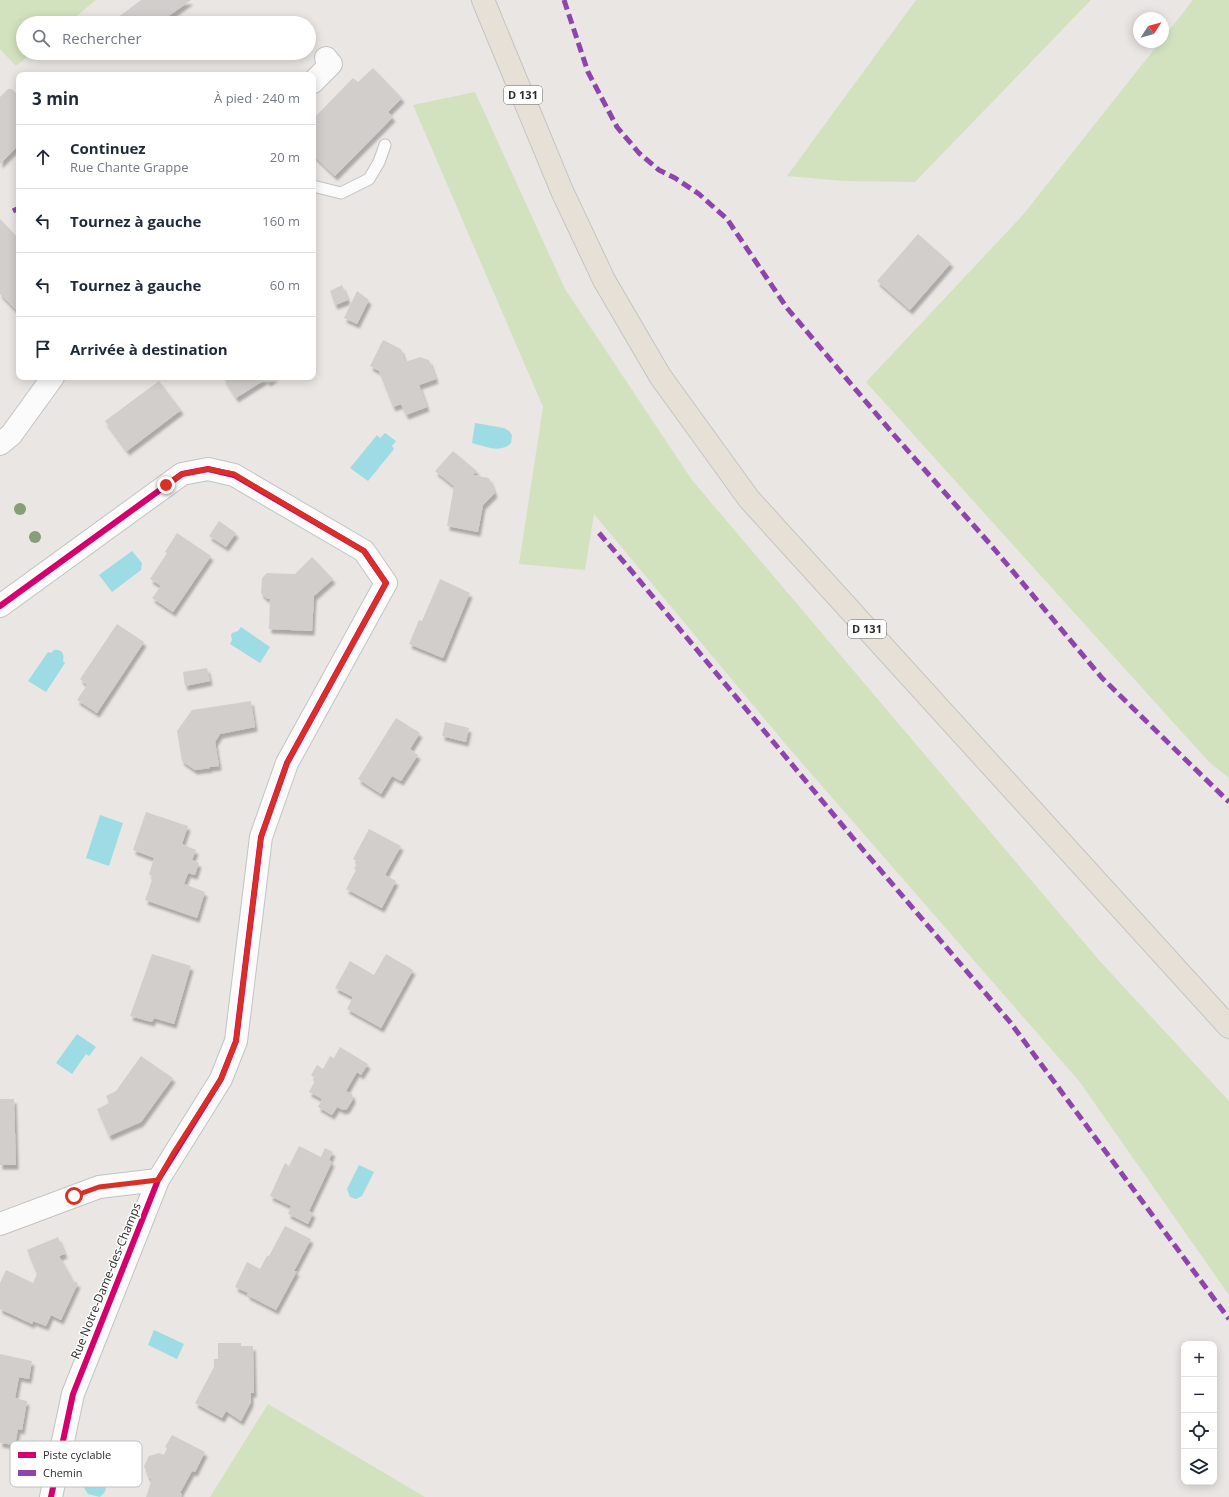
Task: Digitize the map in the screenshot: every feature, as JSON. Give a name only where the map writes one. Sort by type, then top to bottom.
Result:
[{"type":"main road","name":"D 131","points":[[484,0],[562,191],[604,280],[660,376],[749,499],[1229,1027]]},
{"type":"street","points":[[316,79],[331,64],[326,58]]},
{"type":"street","points":[[0,444],[11,435],[51,380]]},
{"type":"street","name":"Rue Notre-Dame-des-Champs","points":[[0,606],[182,474],[208,469],[234,474],[364,551],[386,583],[287,763],[261,837],[236,1041],[221,1079],[174,1152],[158,1180],[74,1394],[64,1441]]},
{"type":"street","points":[[0,1224],[99,1187],[158,1180]]},
{"type":"street","name":"Rue Notre-Dame-des-Champs","points":[[51,1497],[53,1487]]},
{"type":"lane","points":[[316,187],[341,193],[369,179],[379,162],[385,145]]},
{"type":"green space","points":[[0,0],[96,0],[77,16],[16,16],[16,60],[23,60],[16,66],[0,49]]},
{"type":"green space","points":[[916,0],[1091,0],[915,182],[844,181],[787,176]]},
{"type":"green space","points":[[1193,0],[1229,0],[1229,778],[1209,762],[866,382],[1022,216],[1155,48],[1169,48],[1169,30]]},
{"type":"green space","points":[[475,92],[565,289],[692,480],[1098,959],[1229,1101],[1229,1295],[1079,1081],[788,747],[594,514],[585,570],[519,564],[543,407],[413,105]]},
{"type":"green space","points":[[268,1404],[425,1497],[210,1497]]},
{"type":"water","points":[[475,423],[504,428],[512,435],[511,443],[497,449],[472,443]]},
{"type":"water","points":[[385,433],[396,441],[392,446],[394,449],[368,481],[350,468],[377,435],[380,438]]},
{"type":"water","points":[[132,551],[142,563],[141,570],[112,592],[99,575]]},
{"type":"water","points":[[241,627],[270,647],[260,663],[230,644],[232,640],[232,633],[238,631]]},
{"type":"water","points":[[54,650],[59,650],[62,652],[63,661],[65,663],[46,692],[28,681],[48,652],[51,653]]},
{"type":"water","points":[[100,815],[123,823],[109,866],[86,858]]},
{"type":"water","points":[[77,1034],[96,1047],[89,1056],[86,1054],[72,1074],[56,1063]]},
{"type":"water","points":[[359,1165],[374,1172],[362,1196],[356,1199],[350,1197],[347,1189]]},
{"type":"water","points":[[154,1330],[184,1344],[177,1359],[148,1345]]},
{"type":"water","points":[[84,1487],[106,1487],[100,1497],[88,1494]]},
{"type":"building","points":[[141,0],[191,0],[169,16],[120,16]]},
{"type":"building","points":[[373,68],[402,98],[388,112],[393,117],[335,176],[316,158],[316,116],[353,78],[358,82]]},
{"type":"building","points":[[8,89],[12,89],[16,93],[16,148],[0,164],[0,97]]},
{"type":"building","points":[[0,219],[16,236],[16,310],[0,294]]},
{"type":"building","points":[[918,234],[951,263],[910,310],[877,281]]},
{"type":"building","points":[[342,285],[348,300],[335,305],[330,291]]},
{"type":"building","points":[[357,291],[369,300],[357,324],[344,318]]},
{"type":"building","points":[[383,340],[401,349],[405,362],[420,357],[429,360],[436,379],[419,385],[427,407],[406,415],[401,404],[393,407],[379,371],[370,366]]},
{"type":"building","points":[[225,380],[264,380],[236,398]]},
{"type":"building","points":[[159,381],[181,410],[127,451],[105,421]]},
{"type":"building","points":[[453,451],[477,471],[473,475],[489,478],[495,493],[483,505],[478,532],[447,526],[454,486],[435,471]]},
{"type":"building","points":[[219,521],[236,533],[226,547],[209,536]]},
{"type":"building","points":[[177,533],[211,556],[173,612],[152,598],[161,586],[150,579],[167,553],[165,552]]},
{"type":"building","points":[[312,557],[333,579],[314,596],[312,631],[269,629],[270,599],[266,598],[261,593],[262,578],[267,573],[295,574]]},
{"type":"building","points":[[440,579],[470,593],[443,658],[409,644],[419,620],[422,621]]},
{"type":"building","points":[[117,624],[144,642],[97,713],[77,700],[87,685],[80,679]]},
{"type":"building","points":[[207,668],[210,681],[185,686],[183,672]]},
{"type":"building","points":[[251,701],[255,727],[220,734],[215,742],[219,766],[195,770],[182,761],[177,731],[192,710]]},
{"type":"building","points":[[396,718],[420,733],[410,749],[418,755],[401,781],[392,776],[381,794],[358,779]]},
{"type":"building","points":[[445,722],[469,728],[466,742],[442,736]]},
{"type":"building","points":[[146,812],[188,826],[182,844],[196,850],[192,860],[199,863],[195,875],[188,873],[184,884],[205,892],[197,918],[145,900],[153,877],[149,874],[154,858],[133,850]]},
{"type":"building","points":[[369,829],[401,846],[385,875],[396,881],[382,908],[346,889],[356,870],[354,869],[358,862],[353,859]]},
{"type":"building","points":[[152,954],[191,966],[174,1024],[154,1018],[152,1022],[130,1016]]},
{"type":"building","points":[[386,954],[413,970],[381,1028],[347,1009],[353,997],[335,988],[350,961],[374,975]]},
{"type":"building","points":[[340,1047],[368,1064],[361,1075],[357,1072],[346,1091],[352,1094],[353,1099],[347,1109],[343,1110],[337,1107],[332,1115],[318,1107],[322,1099],[309,1092],[316,1079],[311,1075],[317,1065],[323,1069],[330,1056],[334,1058]]},
{"type":"building","points":[[141,1056],[173,1078],[141,1122],[109,1136],[97,1109],[109,1103],[106,1096],[116,1091]]},
{"type":"building","points":[[0,1099],[14,1099],[16,1165],[0,1165]]},
{"type":"building","points":[[299,1146],[321,1157],[325,1148],[333,1152],[329,1160],[332,1162],[309,1211],[313,1213],[308,1224],[288,1214],[291,1206],[270,1196],[285,1163],[289,1166]]},
{"type":"building","points":[[285,1226],[311,1239],[294,1271],[297,1271],[276,1310],[235,1287],[247,1262],[260,1269],[267,1256],[269,1256]]},
{"type":"building","points":[[58,1237],[65,1254],[59,1256],[73,1281],[78,1283],[61,1320],[51,1315],[46,1326],[33,1321],[32,1324],[0,1309],[0,1283],[6,1270],[33,1283],[37,1274],[27,1250]]},
{"type":"building","points":[[218,1343],[241,1343],[241,1346],[253,1346],[254,1393],[251,1393],[251,1402],[241,1421],[226,1411],[222,1418],[195,1403],[214,1367],[214,1359],[218,1359]]},
{"type":"building","points":[[0,1354],[32,1361],[29,1379],[19,1377],[15,1398],[27,1401],[22,1430],[18,1429],[16,1441],[10,1441],[10,1444],[0,1443]]},
{"type":"building","points":[[172,1435],[205,1452],[195,1472],[192,1471],[180,1493],[182,1494],[181,1497],[146,1497],[152,1479],[148,1477],[144,1466],[149,1456],[159,1453],[164,1455],[167,1448],[165,1447]]},
{"type":"marked path","points":[[564,0],[588,72],[617,127],[639,153],[659,170],[675,178],[699,194],[727,219],[787,308],[894,435],[990,544],[1102,678],[1229,802]]},
{"type":"marked path","points":[[599,533],[853,838],[1010,1022],[1229,1319]]},
{"type":"cycle path","points":[[0,606],[182,474],[208,469],[234,475],[364,551],[386,583],[287,763],[261,837],[236,1041],[221,1079],[158,1180],[73,1394],[63,1441]]},
{"type":"cycle path","points":[[51,1497],[53,1487]]},
{"type":"route","points":[[74,1196],[99,1187],[158,1180],[174,1152],[221,1079],[236,1041],[261,837],[287,763],[386,583],[364,551],[234,474],[208,469],[182,474],[166,485]]}]
